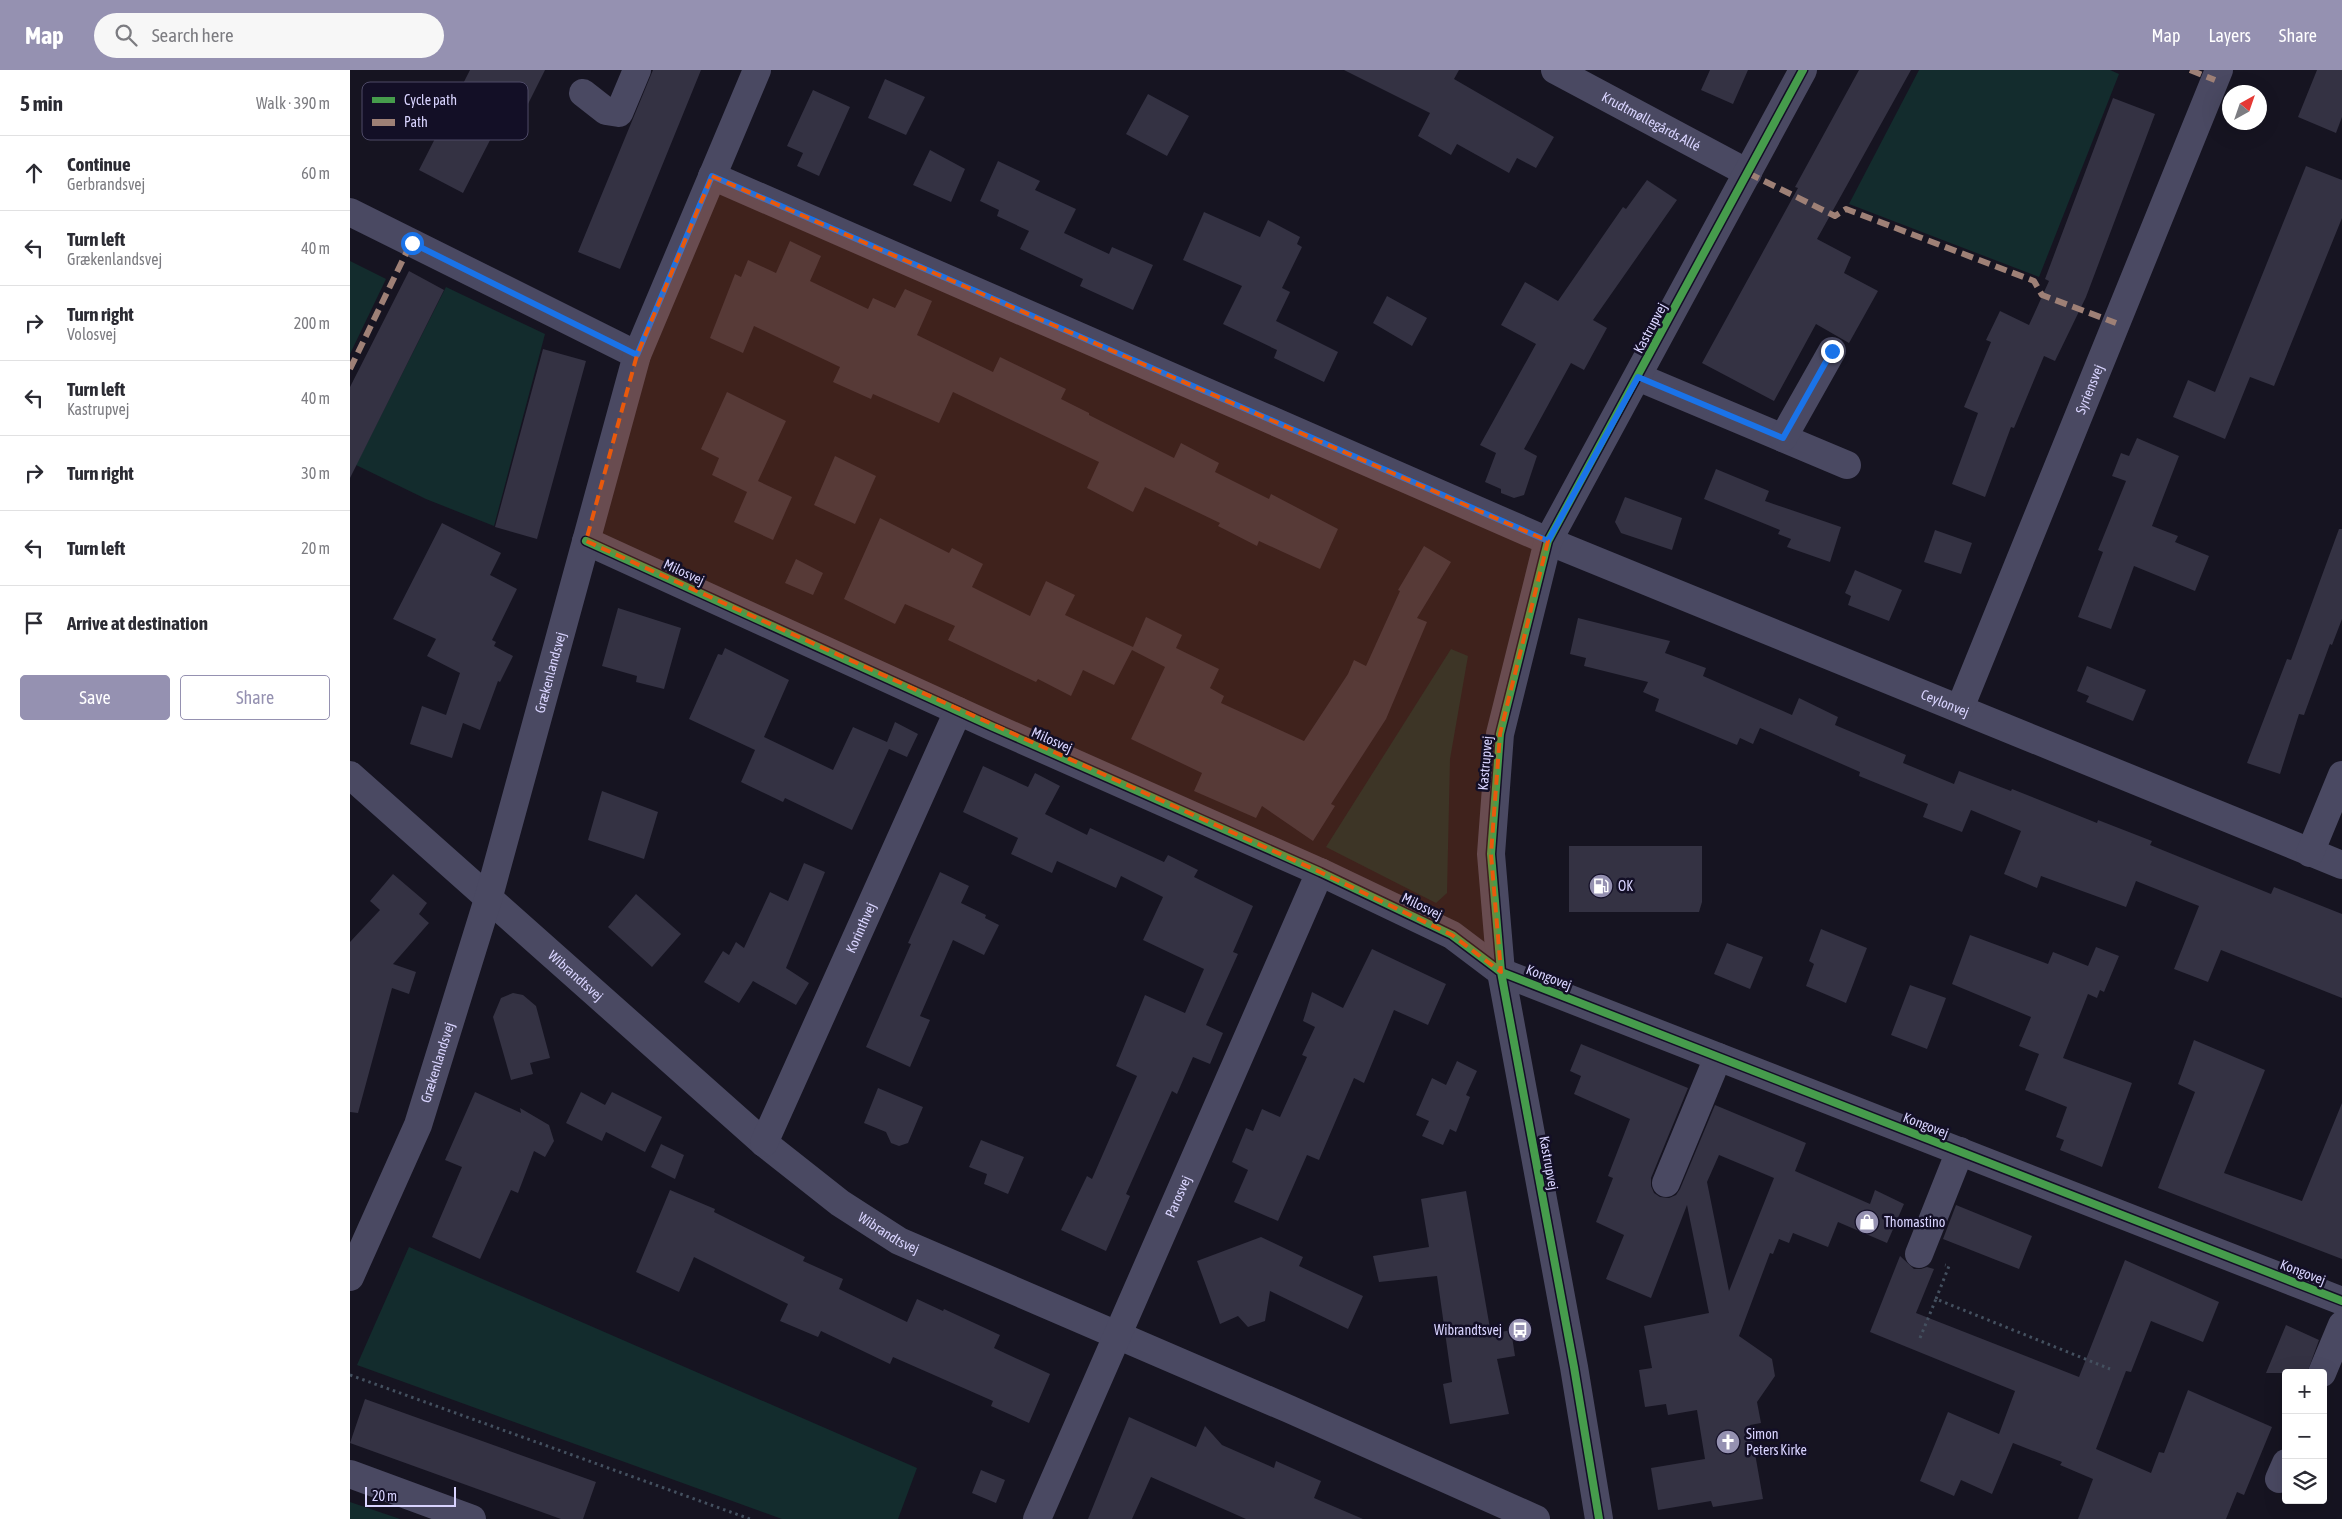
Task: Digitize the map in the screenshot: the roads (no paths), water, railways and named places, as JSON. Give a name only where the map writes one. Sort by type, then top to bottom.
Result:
[{"type":"street","points":[[583,93],[606,111],[619,113],[637,70]]},
{"type":"street","name":"Grækenlandsvej","points":[[350,1277],[418,1125],[489,896],[637,355],[756,70]]},
{"type":"street","name":"Krudtmøllegårds Allé","points":[[1555,70],[1748,173]]},
{"type":"street","name":"Kastrupvej","points":[[1600,1519],[1501,972],[1491,854],[1500,734],[1548,541],[1803,70]]},
{"type":"street","name":"Syriensvej","points":[[1960,708],[2219,70]]},
{"type":"street","name":"Ceylonvej","points":[[712,176],[1548,541],[2342,865]]},
{"type":"street","points":[[350,212],[637,355]]},
{"type":"street","points":[[1783,438],[1832,351]]},
{"type":"street","points":[[1638,377],[1846,465]]},
{"type":"street","name":"Milosvej","points":[[586,541],[958,711],[1320,872],[1452,935],[1501,972]]},
{"type":"street","name":"Korinthvej","points":[[764,1143],[958,711]]},
{"type":"street","name":"Wibrandtsvej","points":[[350,775],[489,896],[764,1143],[840,1203],[898,1241],[1118,1335],[1536,1519]]},
{"type":"street","points":[[2310,853],[2342,775]]},
{"type":"street","name":"Parosvej","points":[[1037,1519],[1320,872]]},
{"type":"street","name":"Kongovej","points":[[1501,972],[2341,1302]]},
{"type":"street","points":[[1666,1183],[1718,1057]]},
{"type":"street","points":[[1918,1254],[1960,1151]]},
{"type":"street","points":[[2323,1369],[2341,1302]]},
{"type":"street","points":[[350,1474],[472,1519]]},
{"type":"place","name":"OK","points":[[1601,886]]},
{"type":"place","name":"Thomastino","points":[[1867,1222]]},
{"type":"place","name":"Wibrandtsvej","points":[[1520,1330]]},
{"type":"place","name":"Simon Peters Kirke","points":[[1728,1442]]}]
